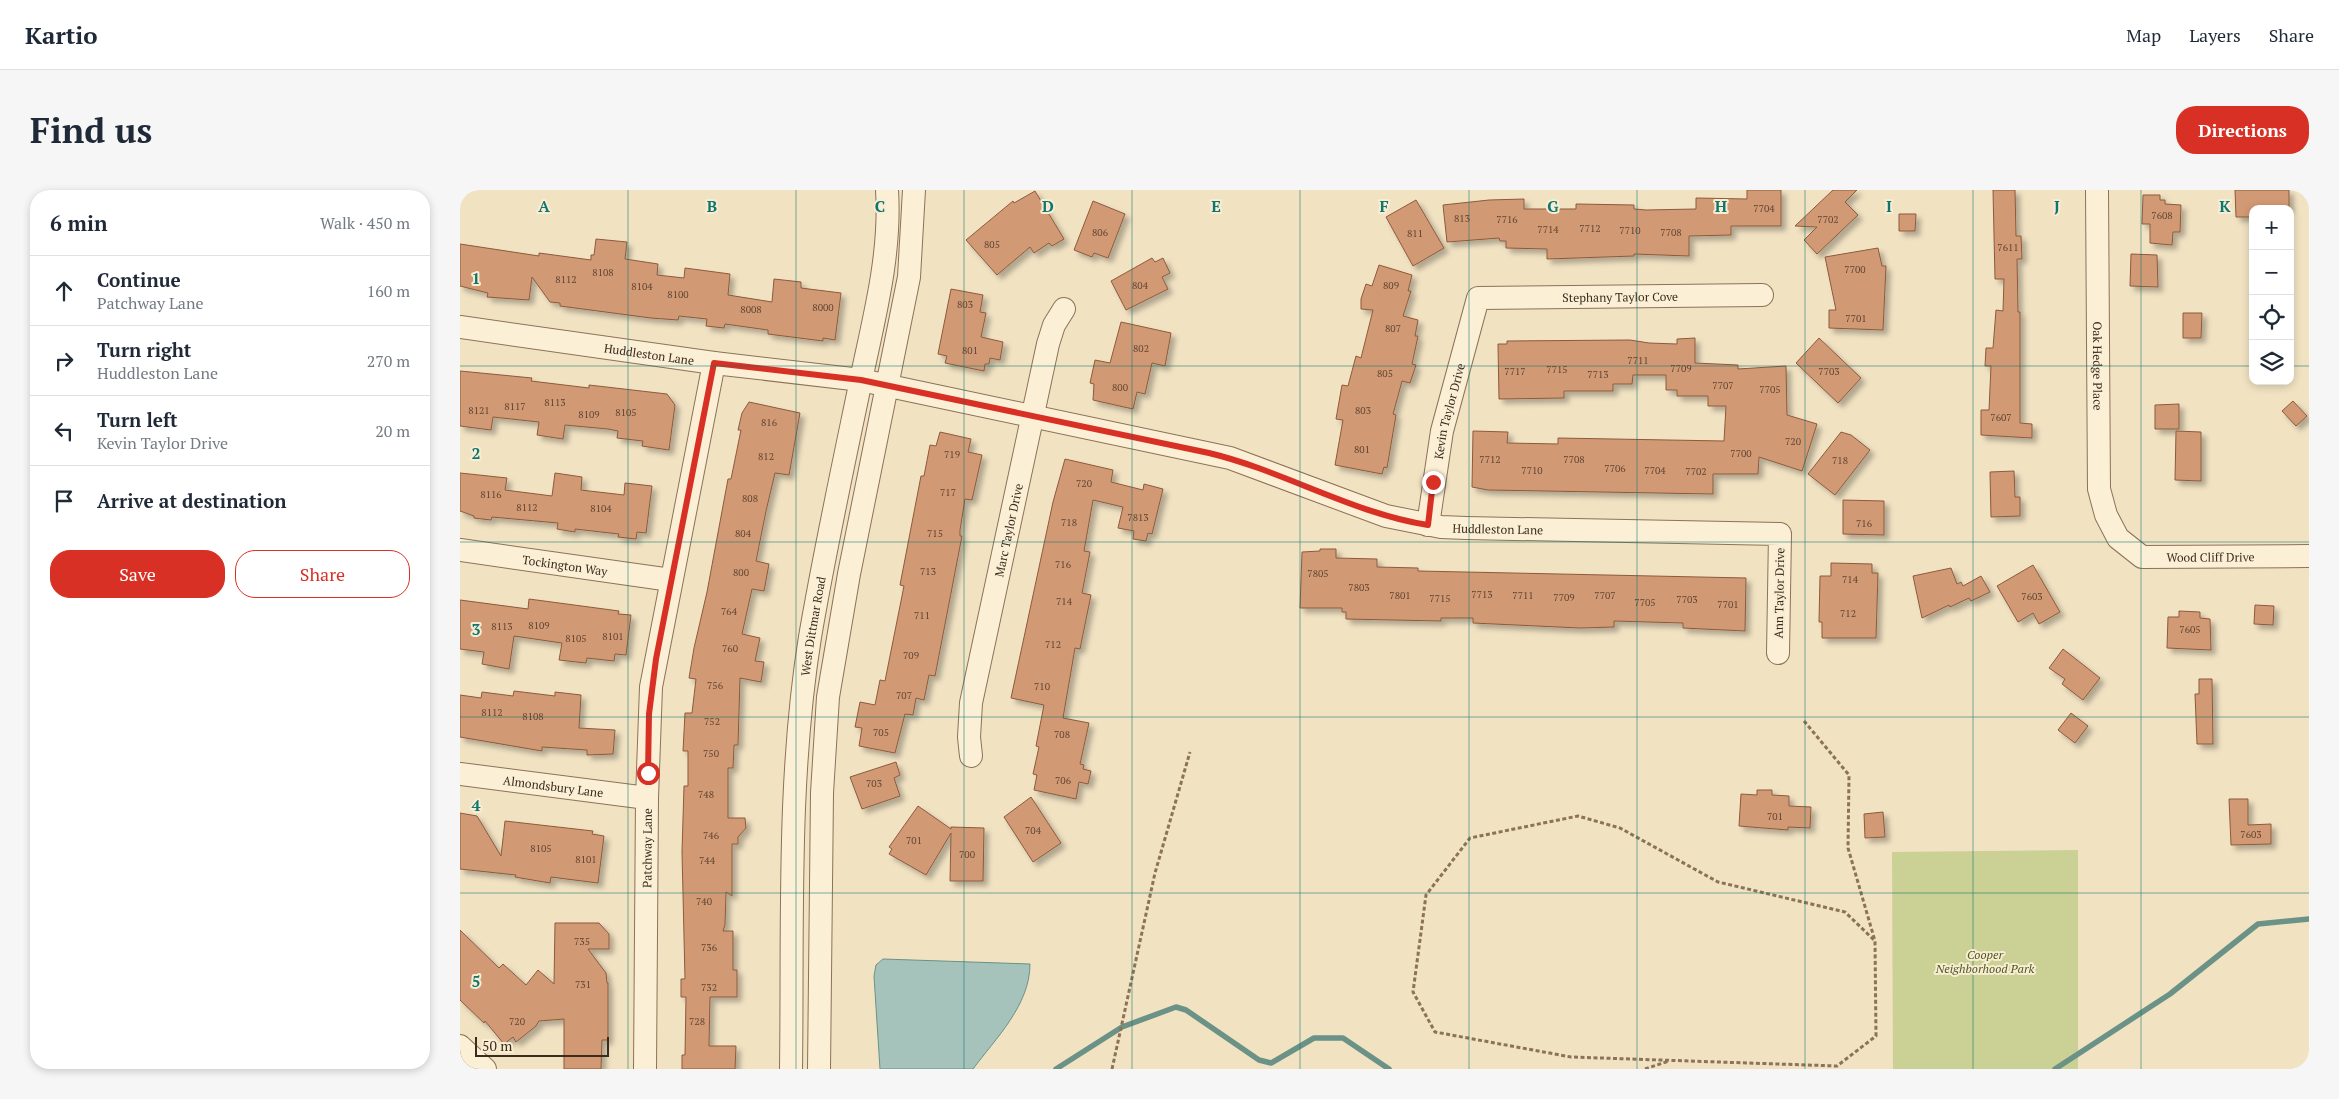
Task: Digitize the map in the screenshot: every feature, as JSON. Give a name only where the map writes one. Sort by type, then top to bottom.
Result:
[{"type":"street","name":"West Dittmar Road","points":[[792,1069],[794,785],[802,690],[820,576],[884,268],[888,219],[887,190]]},
{"type":"street","name":"West Dittmar Road","points":[[819,1069],[822,793],[828,697],[849,574],[910,277],[914,190]]},
{"type":"street","name":"Oak Hedge Place","points":[[2097,190],[2099,489],[2106,515],[2118,538]]},
{"type":"street","name":"Stephany Taylor Cove","points":[[1478,298],[1762,295]]},
{"type":"street","name":"Kevin Taylor Drive","points":[[1428,525],[1442,431],[1478,298]]},
{"type":"street","name":"Marc Taylor Drive","points":[[971,756],[969,737],[972,703],[1031,416],[1048,344],[1054,325],[1064,309]]},
{"type":"street","name":"Huddleston Lane","points":[[460,327],[714,363],[861,380],[1230,458],[1386,516],[1428,525],[1466,528],[1780,534]]},
{"type":"street","name":"Patchway Lane","points":[[645,1069],[647,798],[652,687],[714,363]]},
{"type":"street","name":"Ann Taylor Drive","points":[[1778,653],[1780,534]]},
{"type":"street","name":"Wood Cliff Drive","points":[[2118,538],[2142,557],[2309,556]]},
{"type":"street","name":"Tockington Way","points":[[460,550],[671,580]]},
{"type":"street","name":"Almondsbury Lane","points":[[460,774],[647,798]]},
{"type":"street","points":[[460,1046],[485,1069]]},
{"type":"path","points":[[1804,721],[1849,775],[1848,848],[1875,941],[1876,1036],[1837,1066],[1571,1057],[1435,1032],[1413,992],[1426,895],[1470,838],[1578,816],[1620,828],[1718,882],[1844,912],[1875,941]]},
{"type":"path","points":[[1112,1069],[1155,873],[1190,752]]},
{"type":"path","points":[[1645,1069],[1672,1060]]},
{"type":"green space","name":"Cooper Neighborhood Park","points":[[2078,850],[2078,1069],[1893,1069],[1892,852]]},
{"type":"water","points":[[883,959],[1030,964],[1028,979],[1018,1007],[1001,1033],[973,1069],[880,1069],[874,976],[876,965]]},
{"type":"building","points":[[1747,190],[1781,190],[1781,226],[1731,226],[1731,235],[1689,236],[1689,256],[1634,254],[1634,256],[1547,259],[1547,249],[1506,248],[1506,241],[1500,241],[1499,238],[1447,242],[1443,205],[1489,200],[1524,199],[1524,209],[1576,209],[1576,204],[1634,205],[1634,209],[1646,210],[1696,209],[1696,198],[1747,199]]},
{"type":"building","points":[[1833,190],[1857,190],[1845,202],[1858,215],[1817,254],[1804,240],[1817,227],[1795,226]]},
{"type":"building","points":[[1993,190],[2015,190],[2016,236],[2021,236],[2022,259],[2017,259],[2018,312],[2020,312],[2020,423],[2032,424],[2032,438],[1981,435],[1981,410],[1989,410],[1991,366],[1985,366],[1986,348],[1993,348],[1996,310],[2003,311],[2004,279],[1995,279]]},
{"type":"building","points":[[2235,190],[2289,190],[2289,205],[2249,205],[2249,217],[2236,217]]},
{"type":"building","points":[[1035,191],[1064,239],[1052,246],[1049,243],[1034,253],[1030,247],[997,275],[966,240],[1013,201],[1014,203]]},
{"type":"building","points":[[2143,195],[2160,195],[2160,200],[2165,200],[2165,204],[2181,205],[2180,232],[2173,232],[2172,245],[2150,243],[2150,224],[2142,224]]},
{"type":"building","points":[[1416,200],[1444,248],[1413,266],[1386,217]]},
{"type":"building","points":[[1093,201],[1125,214],[1108,258],[1094,253],[1092,257],[1074,250]]},
{"type":"building","points":[[1899,214],[1916,214],[1915,231],[1899,231]]},
{"type":"building","points":[[596,239],[627,242],[625,259],[658,264],[657,275],[684,278],[685,268],[730,274],[728,295],[772,302],[774,279],[801,282],[801,288],[841,293],[835,340],[823,338],[823,341],[768,334],[768,330],[725,324],[724,328],[706,326],[707,319],[679,316],[678,320],[651,318],[560,306],[560,303],[550,302],[532,277],[529,300],[487,297],[488,293],[460,286],[460,244],[539,256],[539,253],[591,260],[591,255],[594,255]]},
{"type":"building","points":[[1878,248],[1882,266],[1886,266],[1883,330],[1829,328],[1829,310],[1836,310],[1825,257]]},
{"type":"building","points":[[2131,254],[2157,255],[2158,287],[2130,286]]},
{"type":"building","points":[[1152,258],[1155,262],[1163,258],[1170,273],[1162,277],[1168,289],[1126,310],[1111,281]]},
{"type":"building","points":[[1379,265],[1412,275],[1408,291],[1411,291],[1403,316],[1418,320],[1415,336],[1418,336],[1412,364],[1416,365],[1410,383],[1402,381],[1393,414],[1396,415],[1387,468],[1384,467],[1382,474],[1335,465],[1343,420],[1336,419],[1342,385],[1348,386],[1356,356],[1361,358],[1373,310],[1361,309],[1361,299],[1366,284],[1372,286]]},
{"type":"building","points":[[951,289],[983,295],[980,312],[986,313],[981,337],[1003,342],[1000,360],[990,358],[989,364],[985,364],[984,371],[945,363],[947,356],[938,354]]},
{"type":"building","points":[[2183,313],[2202,313],[2201,338],[2183,338]]},
{"type":"building","points":[[1121,322],[1171,333],[1165,366],[1152,363],[1145,394],[1137,392],[1133,409],[1093,400],[1094,384],[1090,383],[1095,360],[1110,363]]},
{"type":"building","points":[[1695,338],[1695,363],[1738,365],[1738,369],[1786,366],[1787,415],[1817,424],[1802,471],[1759,457],[1758,474],[1713,474],[1713,494],[1488,490],[1472,487],[1473,431],[1508,432],[1507,443],[1558,444],[1558,438],[1724,441],[1726,406],[1708,406],[1708,396],[1677,396],[1677,390],[1666,390],[1666,375],[1633,375],[1632,384],[1613,384],[1613,391],[1564,391],[1564,398],[1499,399],[1498,344],[1507,344],[1507,341],[1630,340],[1677,344],[1677,339]]},
{"type":"building","points":[[1819,338],[1861,378],[1838,403],[1796,363]]},
{"type":"building","points":[[460,371],[532,378],[531,381],[589,388],[589,385],[667,394],[675,405],[669,450],[642,446],[643,441],[617,438],[618,431],[608,429],[565,425],[563,439],[537,435],[539,422],[493,417],[491,430],[460,426]]},
{"type":"building","points":[[2293,401],[2307,416],[2296,426],[2282,411]]},
{"type":"building","points":[[749,402],[800,413],[789,475],[775,473],[766,511],[756,561],[769,564],[764,591],[752,589],[742,634],[760,638],[755,661],[764,662],[761,682],[740,678],[738,745],[734,745],[733,768],[728,768],[728,818],[745,818],[746,828],[738,837],[738,844],[732,844],[732,896],[726,892],[725,925],[723,931],[733,931],[733,970],[737,970],[737,997],[710,997],[709,1046],[736,1046],[735,1069],[682,1069],[682,1055],[685,1055],[686,997],[681,997],[681,979],[685,979],[682,852],[684,786],[688,786],[688,751],[683,751],[685,713],[692,713],[696,679],[689,678],[694,648],[707,592],[728,479],[731,479],[741,430],[738,430],[742,413]]},
{"type":"building","points":[[2179,404],[2179,429],[2155,429],[2155,405]]},
{"type":"building","points":[[2176,431],[2201,432],[2201,481],[2175,480]]},
{"type":"building","points":[[940,432],[971,439],[968,452],[982,455],[972,500],[965,499],[960,530],[960,536],[962,536],[935,676],[929,675],[924,700],[916,698],[913,715],[905,714],[895,753],[859,746],[862,728],[855,727],[860,702],[875,705],[880,680],[885,681],[904,586],[900,585],[921,476],[924,476],[930,445],[936,446]]},
{"type":"building","points":[[1841,432],[1851,435],[1870,450],[1835,495],[1808,474]]},
{"type":"building","points":[[1065,459],[1113,470],[1111,482],[1143,490],[1144,484],[1163,489],[1152,534],[1148,533],[1146,541],[1133,539],[1134,531],[1118,528],[1123,507],[1093,500],[1084,551],[1090,552],[1082,593],[1091,595],[1080,649],[1075,648],[1063,718],[1089,723],[1080,764],[1084,765],[1083,769],[1091,771],[1088,784],[1079,782],[1076,799],[1034,790],[1037,775],[1033,774],[1039,747],[1036,746],[1044,705],[1011,698],[1053,502]]},
{"type":"building","points":[[2014,471],[2015,497],[2020,497],[2020,516],[1991,517],[1990,472]]},
{"type":"building","points":[[460,473],[507,478],[505,490],[552,496],[555,473],[582,477],[581,490],[624,495],[625,483],[652,486],[646,533],[637,532],[636,539],[618,537],[619,534],[575,529],[575,532],[557,529],[558,523],[492,517],[491,520],[474,518],[474,516],[460,511]]},
{"type":"building","points":[[1843,500],[1884,501],[1884,535],[1843,534]]},
{"type":"building","points":[[1320,549],[1336,549],[1336,558],[1377,559],[1377,567],[1418,568],[1418,571],[1746,578],[1745,631],[1683,628],[1683,623],[1614,621],[1614,627],[1580,628],[1473,623],[1473,618],[1441,618],[1441,621],[1346,619],[1346,612],[1342,612],[1342,608],[1300,608],[1302,552],[1320,551]]},
{"type":"building","points":[[1831,563],[1872,564],[1872,573],[1878,573],[1876,638],[1822,638],[1822,622],[1819,622],[1820,576],[1831,576]]},
{"type":"building","points":[[2033,565],[2060,612],[2039,624],[2033,613],[2018,622],[1997,586]]},
{"type":"building","points":[[1951,568],[1957,584],[1961,582],[1963,586],[1981,576],[1990,592],[1971,601],[1969,598],[1950,607],[1949,605],[1922,618],[1913,576]]},
{"type":"building","points":[[529,599],[619,611],[618,614],[631,615],[626,655],[615,654],[614,661],[587,658],[586,663],[559,660],[562,643],[514,636],[509,669],[482,664],[484,652],[460,649],[460,600],[528,609]]},
{"type":"building","points":[[2255,605],[2274,606],[2273,625],[2254,624]]},
{"type":"building","points":[[2179,611],[2200,612],[2200,618],[2210,619],[2211,650],[2167,648],[2168,617],[2179,617]]},
{"type":"building","points":[[2063,649],[2100,678],[2083,700],[2062,684],[2065,679],[2049,668]]},
{"type":"building","points":[[2199,679],[2212,679],[2213,744],[2197,744],[2195,694],[2199,694]]},
{"type":"building","points":[[514,691],[555,696],[555,692],[581,695],[579,728],[615,730],[613,754],[587,755],[587,750],[542,747],[542,751],[460,737],[460,695],[481,698],[482,692],[513,696]]},
{"type":"building","points":[[2071,713],[2088,726],[2075,743],[2058,730]]},
{"type":"building","points":[[896,762],[900,775],[894,778],[900,796],[862,809],[850,777]]},
{"type":"building","points":[[1757,790],[1772,790],[1772,795],[1789,796],[1789,806],[1811,807],[1810,828],[1788,827],[1788,830],[1739,826],[1741,794],[1757,795]]},
{"type":"building","points":[[1031,797],[1061,843],[1033,862],[1004,817]]},
{"type":"building","points":[[2229,799],[2248,799],[2248,825],[2271,824],[2271,844],[2231,845]]},
{"type":"building","points":[[918,806],[951,829],[951,827],[984,828],[983,881],[950,881],[951,833],[926,875],[889,854],[892,849],[889,847]]},
{"type":"building","points":[[1883,812],[1885,837],[1865,838],[1864,814]]},
{"type":"building","points":[[460,813],[477,816],[501,856],[505,821],[593,831],[592,834],[604,836],[598,883],[551,877],[550,883],[515,877],[516,875],[460,869]]},
{"type":"building","points":[[555,923],[599,923],[609,934],[609,949],[588,949],[606,973],[608,983],[608,1040],[602,1040],[601,1069],[564,1069],[564,1019],[539,1021],[536,1026],[516,1042],[513,1037],[504,1044],[485,1021],[484,1023],[460,1000],[460,930],[499,968],[503,964],[526,985],[538,970],[554,984]]},
{"type":"waterway","points":[[2055,1069],[2170,994],[2258,924],[2309,919]]},
{"type":"waterway","points":[[1056,1069],[1122,1027],[1176,1007],[1186,1010],[1259,1060],[1271,1063],[1314,1038],[1343,1038],[1389,1069]]},
{"type":"route","points":[[648,773],[649,714],[656,659],[714,363],[861,380],[1209,453],[1246,463],[1405,522],[1428,525],[1433,482]]}]
